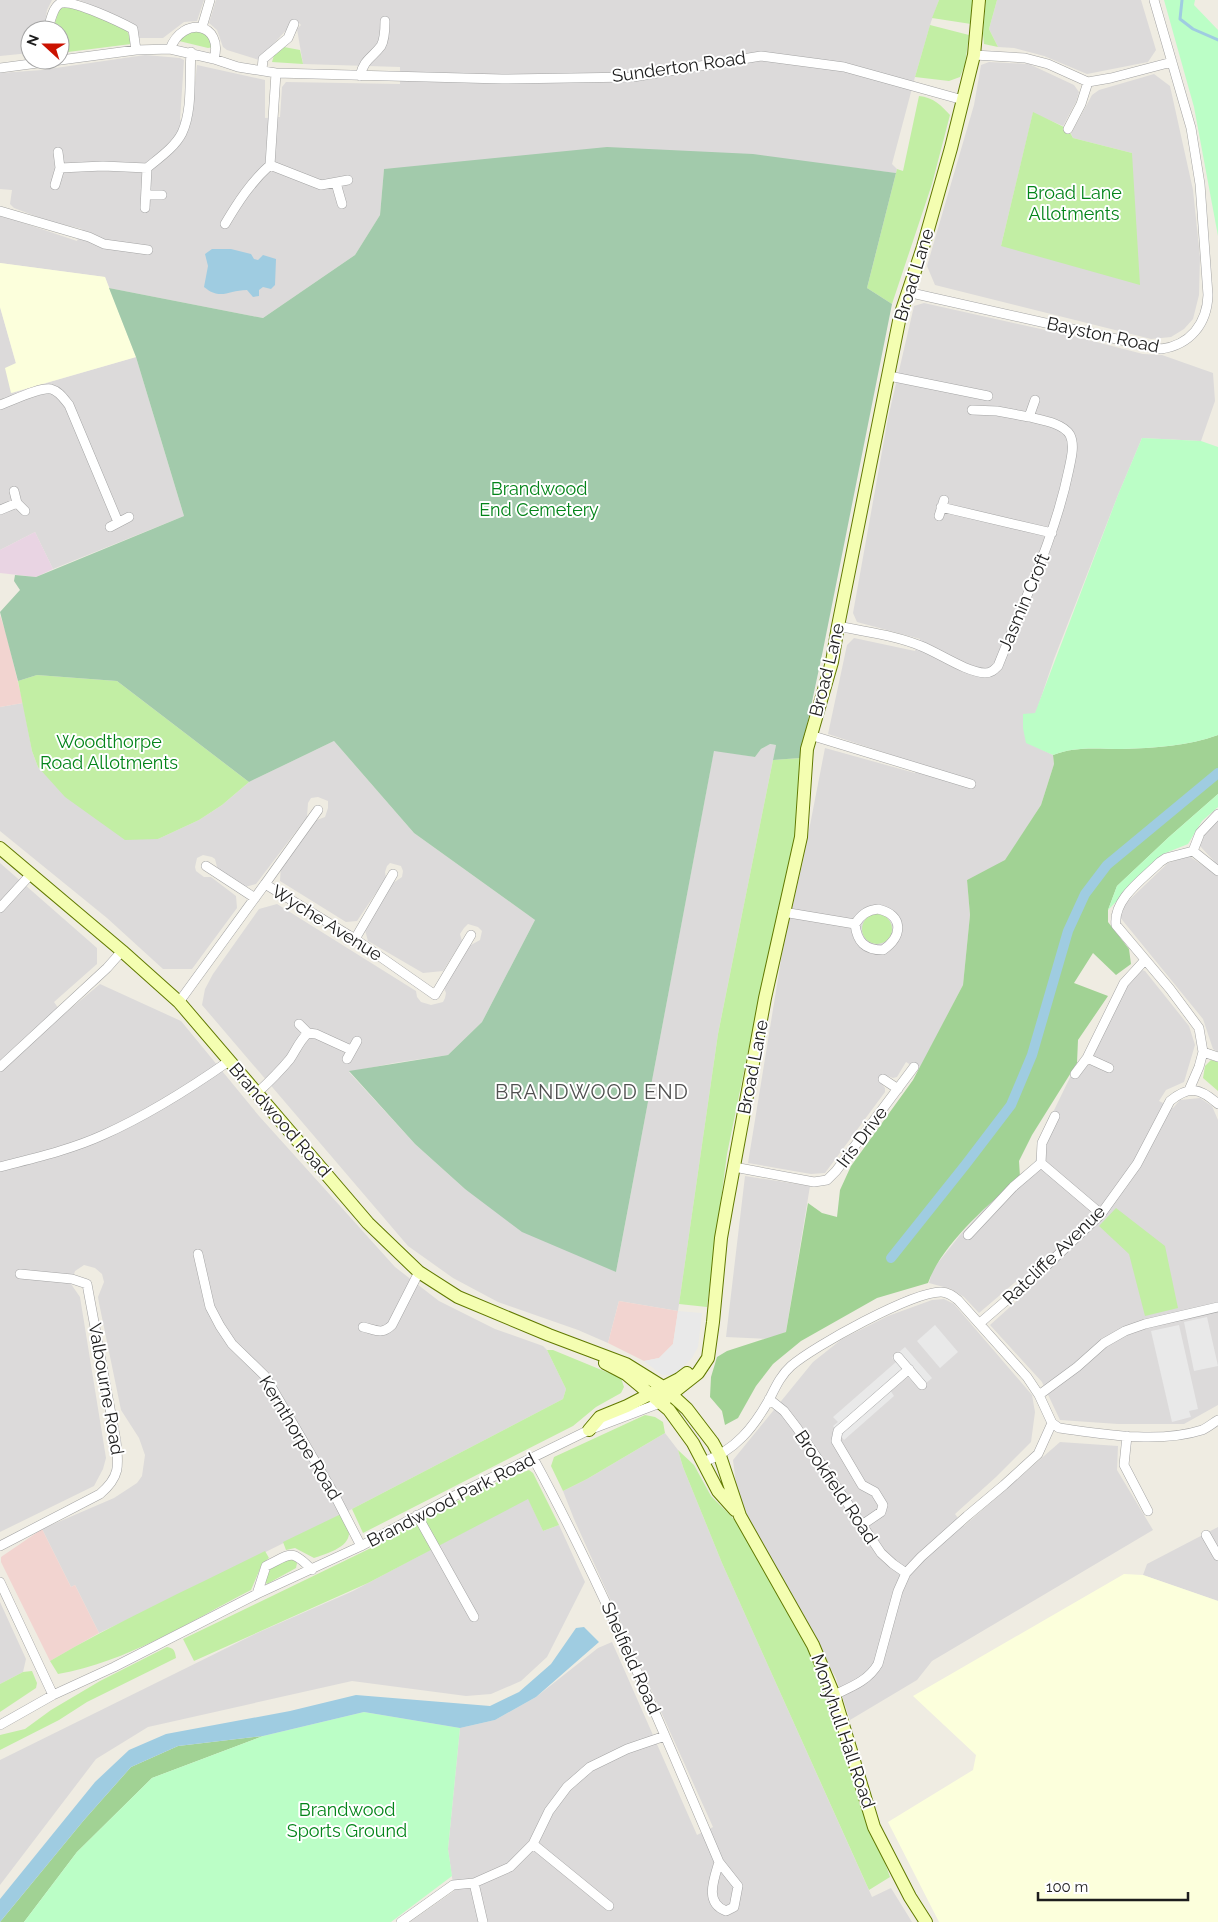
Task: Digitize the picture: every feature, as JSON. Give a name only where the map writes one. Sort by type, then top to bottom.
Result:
[{"type":"street","points":[[202,27],[210,0]]},
{"type":"street","name":"Broad Lane","points":[[687,1409],[689,1391],[702,1375],[710,1346],[721,1238],[783,912],[801,837],[807,749],[832,662],[900,316],[932,219],[974,55],[979,0]]},
{"type":"street","name":"Bayston Road","points":[[908,292],[1161,349],[1181,344],[1191,337],[1204,318],[1208,307],[1200,184],[1192,137],[1154,0]]},
{"type":"street","points":[[51,20],[59,3],[79,4],[133,28],[136,50]]},
{"type":"street","points":[[360,76],[365,61],[381,46],[384,37],[385,21]]},
{"type":"street","points":[[262,70],[262,59],[288,38],[294,24]]},
{"type":"street","points":[[170,48],[180,33],[194,26],[202,27],[215,40],[216,52],[214,58]]},
{"type":"street","name":"Sunderton Road","points":[[70,58],[170,48],[214,58],[238,67],[276,73],[502,80],[633,77],[761,56],[844,67],[963,100]]},
{"type":"street","points":[[60,168],[103,166],[147,168],[164,155],[181,134],[188,118],[191,52]]},
{"type":"street","points":[[974,55],[1025,58],[1048,64],[1088,82],[1172,62]]},
{"type":"street","name":"Sunderton Road","points":[[0,68],[20,65]]},
{"type":"street","points":[[225,224],[256,177],[270,165],[276,73]]},
{"type":"street","points":[[1068,129],[1081,104],[1088,82]]},
{"type":"street","points":[[55,184],[60,168],[58,152]]},
{"type":"street","points":[[270,165],[321,185],[348,180]]},
{"type":"street","points":[[145,208],[147,168]]},
{"type":"street","points":[[336,183],[342,204]]},
{"type":"street","points":[[146,195],[162,196]]},
{"type":"street","points":[[0,211],[89,237],[104,244],[148,250]]},
{"type":"street","points":[[888,376],[988,396]]},
{"type":"street","points":[[0,405],[42,389],[52,389],[61,395],[69,405],[114,525],[129,517]]},
{"type":"street","points":[[1029,417],[1034,400]]},
{"type":"street","name":"Jasmin Croft","points":[[838,626],[919,645],[984,673],[992,671],[998,666],[1052,533],[1073,448],[1070,435],[1063,428],[1050,423],[1029,417],[972,410]]},
{"type":"street","points":[[14,491],[17,503],[25,511]]},
{"type":"street","points":[[0,510],[17,503]]},
{"type":"street","points":[[941,507],[1052,533]]},
{"type":"street","points":[[810,735],[971,784]]},
{"type":"street","points":[[265,884],[318,810]]},
{"type":"street","points":[[1193,851],[1200,833],[1218,814]]},
{"type":"street","name":"Brandwood Road","points":[[0,848],[179,1002],[368,1223],[420,1272],[458,1297],[587,1350],[626,1374],[660,1391],[660,1403]]},
{"type":"street","points":[[1193,851],[1218,871]]},
{"type":"street","points":[[1193,851],[1166,858],[1160,862],[1130,892],[1117,910],[1116,925],[1199,1028],[1203,1052],[1189,1090],[1202,1092],[1218,1104]]},
{"type":"street","points":[[206,866],[254,898]]},
{"type":"street","points":[[0,908],[30,874]]},
{"type":"street","points":[[355,939],[393,874]]},
{"type":"street","name":"Wyche Avenue","points":[[179,1002],[265,884],[355,939],[435,995],[471,935]]},
{"type":"street","points":[[871,910],[886,910],[894,916],[898,924],[898,933],[894,941],[883,950],[868,948],[861,943],[856,933],[855,924],[861,915],[871,910]]},
{"type":"street","points":[[783,912],[855,924]]},
{"type":"street","points":[[0,1067],[107,968],[122,951]]},
{"type":"street","points":[[1075,1074],[1087,1058],[1124,983],[1145,960]]},
{"type":"street","points":[[299,1024],[308,1033],[316,1034],[351,1050]]},
{"type":"street","points":[[257,1093],[278,1073],[293,1054],[302,1038],[308,1033]]},
{"type":"street","points":[[347,1059],[357,1041]]},
{"type":"street","points":[[1203,1052],[1218,1057]]},
{"type":"street","points":[[1087,1058],[1108,1068]]},
{"type":"street","points":[[0,1167],[63,1150],[102,1135],[192,1087],[229,1061]]},
{"type":"street","name":"Iris Drive","points":[[734,1167],[814,1182],[827,1180],[836,1171],[914,1067]]},
{"type":"street","name":"Iris Drive","points":[[883,1079],[898,1089]]},
{"type":"street","name":"Ratcliffe Avenue","points":[[980,1323],[1045,1267],[1101,1214],[1136,1164],[1170,1101],[1178,1094],[1189,1090]]},
{"type":"street","points":[[968,1235],[1013,1187],[1041,1163],[1042,1143],[1055,1116]]},
{"type":"street","points":[[1041,1163],[1101,1214]]},
{"type":"street","name":"Kernthorpe Road","points":[[198,1254],[210,1307],[220,1326],[232,1344],[265,1376],[333,1492],[361,1546]]},
{"type":"street","points":[[363,1327],[382,1332],[386,1331],[392,1325],[420,1272]]},
{"type":"street","name":"Valbourne Road","points":[[0,1546],[100,1494],[116,1477],[119,1464],[87,1284],[72,1279],[20,1274]]},
{"type":"street","points":[[703,1462],[720,1456],[742,1438],[769,1399],[778,1380],[791,1366],[856,1326],[916,1298],[942,1292],[951,1295],[980,1323],[1027,1377],[1039,1395],[1052,1423],[1059,1428],[1144,1437],[1203,1430],[1218,1420]]},
{"type":"street","points":[[1039,1395],[1077,1367],[1104,1343],[1125,1331],[1145,1324],[1218,1307]]},
{"type":"street","points":[[660,1391],[680,1379],[700,1361],[710,1346]]},
{"type":"street","points":[[898,1357],[922,1385]]},
{"type":"street","name":"Broad Lane","points":[[660,1391],[698,1374],[704,1366]]},
{"type":"street","points":[[862,1526],[881,1512],[883,1505],[875,1492],[862,1485],[836,1441],[836,1436],[838,1431],[908,1369]]},
{"type":"street","name":"Brandwood Park Road","points":[[589,1430],[600,1417],[660,1391]]},
{"type":"street","name":"Monyhull Hall Road","points":[[660,1391],[687,1409],[706,1431],[720,1456],[740,1516],[814,1645],[834,1695],[874,1827],[910,1897],[926,1922]]},
{"type":"street","name":"Brookfield Road","points":[[769,1399],[784,1410],[881,1554],[906,1573]]},
{"type":"street","name":"Brandwood Park Road","points":[[0,1725],[53,1695],[118,1665],[257,1594],[361,1546],[417,1515],[589,1430],[660,1403]]},
{"type":"street","name":"Monyhull Hall Road","points":[[660,1403],[681,1424],[718,1491],[740,1516]]},
{"type":"street","points":[[834,1695],[862,1682],[872,1674],[878,1664],[898,1591],[906,1573],[935,1544],[1004,1486],[1038,1454],[1052,1423]]},
{"type":"street","points":[[1127,1436],[1124,1465],[1148,1511]]},
{"type":"street","name":"Shelfield Road","points":[[533,1458],[578,1543],[666,1736],[720,1862],[738,1886],[734,1907],[726,1911],[719,1908],[712,1892],[720,1862]]},
{"type":"street","points":[[417,1515],[474,1617]]},
{"type":"street","points":[[1206,1535],[1218,1556]]},
{"type":"street","points":[[257,1594],[266,1566],[290,1554],[295,1554],[301,1558],[312,1570]]},
{"type":"street","points":[[0,1582],[53,1695]]},
{"type":"street","points":[[401,1922],[453,1885],[474,1883],[510,1867],[533,1844],[549,1811],[567,1787],[590,1767],[627,1749],[666,1736]]},
{"type":"street","points":[[533,1844],[609,1906]]},
{"type":"street","points":[[474,1883],[483,1922]]},
{"type":"shaded area","points":[[0,0],[52,0],[47,10],[46,20],[20,20],[20,54],[0,56]]},
{"type":"shaded area","points":[[79,0],[204,0],[197,21],[184,22],[163,38],[139,38],[133,24]]},
{"type":"shaded area","points":[[216,0],[939,0],[915,77],[892,164],[897,169],[896,173],[741,154],[384,169],[380,215],[355,255],[263,318],[109,288],[105,277],[0,263],[0,215],[77,241],[82,229],[48,221],[14,208],[10,204],[12,190],[0,189],[0,73],[70,70],[70,66],[145,55],[180,58],[184,60],[180,120],[191,121],[197,65],[265,80],[265,118],[280,117],[282,87],[286,82],[400,84],[400,67],[303,64],[297,29],[301,25],[296,20],[291,20],[288,28],[259,60],[227,50],[223,47],[217,30],[209,23]]},
{"type":"shaded area","points":[[997,0],[1141,0],[1156,50],[1148,62],[1087,74],[1044,56],[1014,48],[998,47],[989,29]]},
{"type":"shaded area","points":[[989,62],[1029,64],[1074,85],[1079,92],[1076,102],[1063,126],[1033,113],[1001,246],[1132,153],[1073,138],[1071,134],[1092,95],[1099,90],[1154,74],[1170,86],[1193,190],[1200,257],[1199,295],[1193,319],[1184,329],[1171,337],[1151,339],[935,285],[927,266],[974,105],[981,65]]},
{"type":"shaded area","points":[[0,263],[105,277],[136,357],[11,393],[5,368],[16,363],[0,307]]},
{"type":"shaded area","points":[[924,303],[1077,337],[1143,354],[1162,355],[1213,373],[1215,401],[1201,441],[1142,438],[1054,659],[1026,742],[1053,755],[1054,764],[1041,805],[1005,861],[967,880],[970,915],[963,985],[919,1070],[906,1062],[897,1077],[893,1078],[885,1075],[880,1082],[885,1088],[885,1092],[825,1173],[811,1174],[748,1163],[783,948],[803,861],[825,748],[915,773],[919,764],[828,734],[847,645],[854,638],[915,651],[920,639],[857,622],[853,613],[888,418],[914,306]]},
{"type":"shaded area","points":[[0,307],[16,364],[12,393],[136,357],[184,516],[53,569],[35,532],[0,550]]},
{"type":"shaded area","points":[[35,532],[53,569],[36,577],[0,573],[0,550]]},
{"type":"shaded area","points":[[0,615],[23,703],[0,707]]},
{"type":"shaded area","points":[[23,703],[32,751],[38,767],[158,839],[199,820],[222,805],[249,782],[334,741],[414,833],[535,920],[482,1022],[448,1055],[349,1072],[415,1144],[465,1189],[616,1272],[714,750],[755,757],[761,749],[769,744],[776,745],[718,1034],[678,1311],[619,1301],[608,1343],[578,1330],[498,1302],[453,1278],[408,1246],[202,1005],[205,989],[213,974],[259,909],[277,904],[416,991],[417,997],[421,1002],[431,1005],[443,1002],[446,993],[444,988],[469,946],[480,940],[482,931],[478,927],[468,924],[464,928],[460,934],[462,941],[443,971],[423,973],[368,941],[365,930],[393,883],[402,877],[403,871],[401,866],[390,863],[387,866],[386,878],[357,921],[346,922],[280,881],[281,865],[314,821],[325,817],[328,801],[318,797],[311,798],[308,803],[307,817],[256,884],[245,887],[220,871],[215,859],[212,857],[203,855],[197,858],[196,871],[204,877],[211,877],[236,896],[237,908],[192,969],[163,969],[107,918],[0,831],[0,707]]},
{"type":"shaded area","points":[[1218,819],[1218,1052],[1213,1049],[1203,1019],[1119,916],[1124,905],[1168,863],[1189,856],[1208,869],[1214,861],[1199,845],[1205,834]]},
{"type":"shaded area","points":[[0,863],[97,948],[97,964],[54,1002],[63,1015],[100,984],[181,1021],[259,1116],[395,1267],[439,1301],[495,1329],[543,1346],[547,1350],[566,1389],[563,1399],[352,1509],[99,1633],[75,1585],[71,1587],[42,1529],[114,1498],[137,1483],[142,1476],[145,1455],[139,1438],[121,1410],[98,1297],[104,1282],[102,1274],[95,1268],[84,1265],[75,1271],[71,1284],[80,1297],[106,1458],[103,1469],[94,1486],[0,1532]]},
{"type":"shaded area","points":[[1142,970],[1145,971],[1189,1026],[1195,1045],[1184,1082],[1166,1090],[1159,1101],[1173,1108],[1180,1100],[1200,1098],[1212,1106],[1218,1120],[1218,1405],[1184,1424],[1118,1424],[1060,1420],[1042,1382],[990,1325],[1031,1288],[1020,1278],[979,1313],[964,1297],[951,1289],[929,1283],[933,1269],[960,1235],[992,1201],[1032,1168],[1040,1139],[1077,1063],[1089,1065],[1127,985]]},
{"type":"shaded area","points":[[745,1176],[810,1186],[786,1332],[769,1339],[726,1337]]},
{"type":"shaded area","points":[[944,1299],[954,1304],[1032,1395],[1035,1412],[1031,1442],[955,1514],[964,1526],[1060,1442],[1118,1446],[1117,1470],[1153,1530],[932,1661],[917,1680],[850,1720],[836,1678],[738,1500],[733,1460],[813,1362],[842,1339],[888,1316],[932,1300]]},
{"type":"shaded area","points":[[619,1301],[678,1311],[673,1344],[659,1358],[644,1361],[608,1343]]},
{"type":"shaded area","points":[[678,1311],[702,1313],[698,1347],[692,1358],[675,1375],[662,1375],[644,1361],[659,1358],[673,1344]]},
{"type":"shaded area","points":[[1207,1317],[1218,1366],[1194,1371],[1184,1322]]},
{"type":"shaded area","points":[[935,1325],[958,1352],[940,1368],[917,1341]]},
{"type":"shaded area","points":[[1179,1325],[1198,1409],[1189,1411],[1191,1417],[1172,1422],[1151,1331]]},
{"type":"shaded area","points":[[905,1347],[932,1378],[919,1389],[907,1376],[890,1390],[894,1396],[844,1440],[833,1426],[838,1422],[833,1417],[896,1362],[892,1358]]},
{"type":"shaded area","points":[[665,1433],[678,1450],[683,1467],[722,1563],[872,1897],[891,1888],[912,1922],[410,1922],[454,1891],[448,1849],[460,1728],[495,1720],[536,1697],[598,1648],[612,1642],[697,1835],[713,1827],[563,1491]]},
{"type":"shaded area","points":[[528,1498],[543,1531],[559,1525],[585,1582],[547,1657],[521,1681],[491,1694],[466,1696],[352,1681],[148,1727],[96,1759],[0,1885],[0,1760],[257,1633],[353,1591]]},
{"type":"shaded area","points":[[1218,1527],[1218,1601],[1143,1575],[1147,1564]]},
{"type":"shaded area","points":[[42,1529],[71,1587],[75,1585],[99,1633],[50,1661],[1,1562],[1,1557]]},
{"type":"shaded area","points":[[1124,1574],[1143,1575],[1218,1601],[1218,1922],[939,1922],[888,1822],[973,1770],[976,1755],[913,1696]]},
{"type":"shaded area","points":[[0,1602],[26,1659],[23,1672],[0,1684]]},
{"type":"green space","points":[[939,0],[973,0],[971,24],[932,18]]},
{"type":"green space","points":[[986,0],[997,0],[989,29],[998,47],[984,44]]},
{"type":"green space","points":[[1164,0],[1195,0],[1194,5],[1218,30],[1218,236],[1194,107]]},
{"type":"green space","points":[[65,7],[78,10],[120,26],[127,32],[131,44],[70,52],[70,20],[56,20],[59,9]]},
{"type":"green space","points":[[930,25],[969,35],[965,64],[960,77],[949,81],[915,77]]},
{"type":"green space","points":[[196,29],[210,36],[213,47],[208,48],[179,41],[187,31]]},
{"type":"green space","points":[[284,47],[300,50],[303,64],[272,62],[274,55]]},
{"type":"green space","points":[[919,96],[933,100],[950,115],[932,184],[892,304],[867,288],[897,169],[903,171]]},
{"type":"green space","name":"Broad Lane Allotments","points":[[1033,112],[1068,129],[1073,138],[1132,153],[1140,285],[1001,246]]},
{"type":"green space","name":"Brandwood End Cemetery","points":[[607,147],[753,154],[896,173],[867,288],[892,304],[800,758],[773,760],[776,745],[770,744],[761,749],[755,757],[714,751],[616,1272],[522,1232],[465,1189],[415,1144],[349,1071],[448,1055],[482,1022],[535,920],[414,833],[334,741],[249,782],[117,681],[37,675],[18,681],[0,612],[20,590],[14,581],[15,575],[36,577],[184,516],[136,357],[109,288],[263,318],[355,255],[380,215],[384,169]]},
{"type":"green space","points":[[1142,438],[1201,441],[1218,447],[1218,735],[1195,742],[1171,746],[1134,749],[1078,749],[1053,755],[1026,743],[1023,714],[1035,713],[1118,495]]},
{"type":"green space","name":"Woodthorpe Road Allotments","points":[[37,675],[117,681],[249,782],[222,805],[199,820],[158,839],[125,840],[65,797],[38,767],[32,751],[18,681]]},
{"type":"green space","points":[[1218,735],[1218,794],[1117,886],[1108,910],[1108,922],[1129,949],[1131,964],[1116,975],[1093,953],[1074,983],[1108,996],[1078,1040],[1077,1063],[1032,1135],[1019,1161],[1020,1177],[981,1212],[955,1239],[935,1268],[928,1283],[877,1298],[801,1341],[773,1364],[756,1386],[738,1418],[725,1425],[722,1411],[710,1397],[711,1377],[717,1357],[727,1351],[786,1332],[808,1203],[822,1213],[837,1217],[840,1190],[851,1166],[913,1080],[963,985],[970,915],[967,880],[1005,860],[1041,805],[1054,764],[1053,755],[1078,749],[1134,749],[1171,746],[1195,742]]},
{"type":"green space","points":[[800,758],[795,843],[766,964],[727,1154],[707,1307],[679,1304],[718,1034],[773,760]]},
{"type":"green space","points":[[1218,794],[1218,807],[1202,821],[1188,844],[1163,854],[1108,910],[1117,886]]},
{"type":"green space","points":[[877,914],[888,918],[892,929],[888,940],[877,944],[866,940],[862,929],[866,918]]},
{"type":"green space","points":[[1211,1060],[1218,1062],[1218,1091],[1203,1078],[1205,1066]]},
{"type":"green space","points":[[1116,1208],[1165,1246],[1178,1308],[1145,1316],[1129,1254],[1099,1226]]},
{"type":"green space","points":[[547,1350],[553,1350],[621,1378],[624,1387],[621,1393],[596,1407],[573,1426],[363,1533],[352,1509],[563,1399],[566,1389]]},
{"type":"green space","points":[[645,1415],[655,1417],[663,1422],[665,1433],[563,1491],[551,1466],[554,1457]]},
{"type":"green space","points":[[678,1450],[694,1465],[711,1496],[739,1524],[810,1653],[890,1877],[869,1890],[722,1563],[683,1467]]},
{"type":"green space","points":[[529,1470],[533,1473],[559,1525],[543,1531],[528,1499],[368,1583],[194,1661],[183,1639],[371,1548],[480,1489]]},
{"type":"green space","points":[[341,1514],[349,1533],[345,1543],[341,1546],[314,1558],[295,1548],[286,1550],[283,1542]]},
{"type":"green space","points":[[265,1551],[269,1558],[262,1564],[251,1590],[157,1640],[109,1660],[58,1674],[50,1661],[130,1618]]},
{"type":"green space","points":[[292,1557],[297,1563],[296,1568],[267,1584],[265,1582],[269,1568]]},
{"type":"green space","points":[[167,1647],[174,1650],[176,1658],[87,1702],[59,1720],[0,1750],[0,1735],[25,1729],[51,1710],[100,1681]]},
{"type":"green space","points":[[32,1671],[37,1683],[36,1688],[0,1712],[0,1684],[23,1672]]},
{"type":"green space","name":"Brandwood Sports Ground","points":[[364,1712],[460,1728],[448,1849],[452,1876],[391,1922],[24,1922],[77,1852],[152,1778],[263,1736]]},
{"type":"green space","points":[[263,1736],[152,1778],[77,1852],[24,1922],[0,1922],[84,1820],[131,1767],[178,1746]]},
{"type":"water","points":[[212,249],[231,249],[251,254],[254,259],[258,260],[263,255],[276,259],[275,285],[271,289],[263,287],[259,290],[259,296],[253,297],[247,290],[225,294],[210,291],[204,287],[208,266],[205,254]]},
{"type":"water","points":[[584,1627],[599,1642],[536,1697],[495,1720],[460,1728],[364,1712],[263,1736],[178,1746],[131,1767],[84,1820],[0,1922],[0,1899],[95,1782],[129,1750],[166,1734],[290,1711],[356,1695],[490,1706],[519,1692],[551,1664],[576,1628]]},
{"type":"waterway","points":[[1182,0],[1180,19],[1193,29],[1218,40]]},
{"type":"waterway","points":[[891,1258],[1011,1105],[1032,1055],[1068,931],[1085,894],[1107,865],[1218,773]]},
{"type":"district","name":"BRANDWOOD END","points":[[592,1092]]}]
